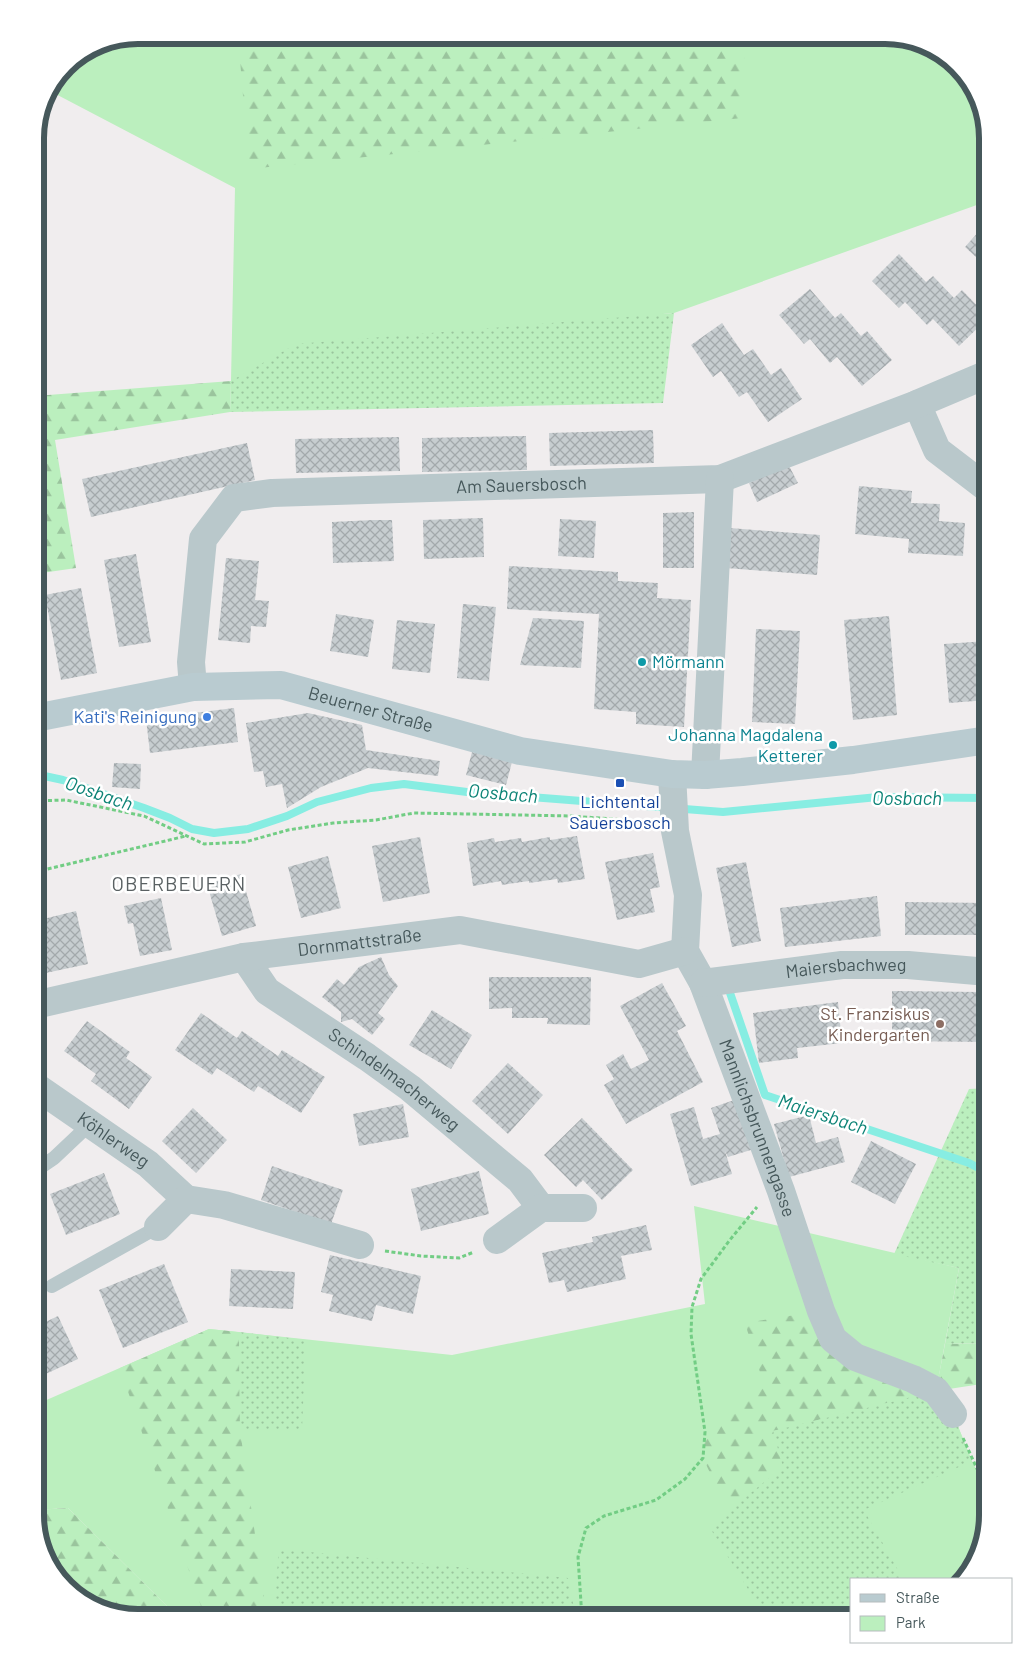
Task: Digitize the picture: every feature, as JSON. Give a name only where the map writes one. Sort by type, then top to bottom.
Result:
[{"type":"main road","name":"Beuerner Straße","points":[[44,716],[193,687],[281,685],[520,751],[673,786],[705,775],[853,760],[979,741]]},
{"type":"street","name":"Am Sauersbosch","points":[[193,687],[191,662],[203,539],[234,498],[272,493],[720,479],[916,404],[979,378]]},
{"type":"street","points":[[916,404],[937,450],[979,483]]},
{"type":"street","points":[[705,775],[720,479]]},
{"type":"street","points":[[673,786],[676,828],[688,895],[685,951]]},
{"type":"street","name":"Dornmattstraße","points":[[44,1003],[244,957],[460,930],[639,964],[685,951]]},
{"type":"street","name":"Mannlichsbrunnengasse","points":[[685,951],[703,983],[781,1190],[832,1339],[855,1357],[913,1379],[936,1391],[953,1414]]},
{"type":"street","name":"Schindelmacherweg","points":[[244,957],[267,990],[368,1057],[410,1088],[520,1180],[541,1208]]},
{"type":"street","name":"Maiersbachweg","points":[[703,983],[842,965],[908,966],[979,971]]},
{"type":"street","name":"Köhlerweg","points":[[44,1092],[148,1164],[186,1199]]},
{"type":"street","points":[[158,1227],[186,1199],[224,1205],[360,1245]]},
{"type":"street","points":[[497,1240],[541,1208],[583,1208]]},
{"type":"lane","points":[[44,1165],[54,1158],[90,1124]]},
{"type":"lane","points":[[52,1286],[158,1227]]},
{"type":"path","points":[[44,801],[66,800],[144,816],[204,844],[245,842],[288,830],[333,823],[376,820],[414,813],[581,816],[640,821],[676,828]]},
{"type":"path","points":[[44,870],[186,836]]},
{"type":"path","points":[[581,1609],[578,1557],[586,1528],[604,1516],[656,1500],[685,1479],[704,1458],[705,1432],[691,1334],[692,1307],[701,1279],[729,1241],[758,1206],[781,1190]]},
{"type":"path","points":[[360,1245],[391,1253],[459,1258],[480,1250],[497,1240]]},
{"type":"path","points":[[953,1414],[979,1475]]},
{"type":"green space","points":[[131,44],[892,44],[927,53],[956,76],[970,96],[979,131],[979,204],[674,313],[663,314],[657,370],[231,381],[235,188],[55,93],[63,80],[80,63],[96,53]]},
{"type":"green space","points":[[239,44],[745,44],[742,118],[249,169]]},
{"type":"green space","points":[[674,313],[663,403],[230,412],[231,381],[296,344]]},
{"type":"green space","points":[[231,381],[230,412],[55,440],[76,568],[44,573],[44,395]]},
{"type":"green space","points":[[979,1088],[979,1343],[945,1344],[959,1268],[894,1254],[969,1089]]},
{"type":"green space","points":[[694,1206],[959,1268],[936,1391],[953,1414],[979,1475],[979,1522],[970,1557],[955,1578],[850,1578],[850,1609],[170,1609],[68,1508],[44,1509],[44,1401],[209,1329],[452,1355],[705,1304]]},
{"type":"green space","points":[[821,1311],[833,1339],[936,1390],[945,1344],[979,1343],[979,1384],[936,1391],[773,1431],[783,1467],[728,1511],[703,1458],[705,1432],[762,1379],[745,1323]]},
{"type":"green space","points":[[209,1329],[239,1332],[240,1430],[266,1609],[202,1609],[120,1368]]},
{"type":"green space","points":[[239,1332],[306,1340],[302,1429],[240,1430]]},
{"type":"green space","points":[[936,1391],[953,1414],[972,1461],[864,1510],[902,1578],[850,1578],[850,1609],[760,1609],[710,1528],[728,1511],[783,1467],[773,1431]]},
{"type":"green space","points":[[68,1508],[170,1609],[131,1609],[119,1607],[96,1600],[76,1586],[53,1557],[47,1540],[44,1509]]},
{"type":"green space","points":[[279,1549],[568,1578],[574,1609],[274,1609]]},
{"type":"building","points":[[979,231],[979,260],[965,247]]},
{"type":"building","points":[[899,254],[926,282],[933,276],[954,298],[962,290],[979,308],[979,327],[959,346],[933,319],[927,325],[905,302],[899,308],[872,281]]},
{"type":"building","points":[[810,289],[835,318],[841,313],[861,336],[867,331],[892,360],[862,386],[837,357],[830,363],[810,339],[804,344],[779,315]]},
{"type":"building","points":[[722,323],[744,355],[753,349],[771,375],[781,368],[802,399],[768,422],[747,392],[739,397],[721,371],[713,377],[691,345]]},
{"type":"building","points":[[653,430],[654,463],[550,466],[549,433]]},
{"type":"building","points":[[526,436],[527,470],[422,472],[422,438]]},
{"type":"building","points":[[399,437],[400,471],[296,473],[295,439]]},
{"type":"building","points":[[247,443],[255,480],[91,517],[82,479]]},
{"type":"building","points":[[788,464],[798,483],[757,502],[749,483]]},
{"type":"building","points":[[859,486],[912,491],[911,503],[940,504],[939,521],[965,523],[963,556],[908,553],[909,539],[855,534]]},
{"type":"building","points":[[694,512],[694,568],[663,568],[663,513]]},
{"type":"building","points":[[483,518],[484,557],[424,559],[423,520]]},
{"type":"building","points":[[560,519],[596,521],[594,558],[558,556]]},
{"type":"building","points":[[392,520],[394,561],[333,563],[332,522]]},
{"type":"building","points":[[730,528],[820,535],[817,575],[726,568]]},
{"type":"building","points":[[136,554],[151,642],[119,647],[104,560]]},
{"type":"building","points":[[226,558],[259,561],[255,600],[269,601],[266,627],[251,626],[250,643],[218,640]]},
{"type":"building","name":"Mörmann","points":[[509,566],[618,572],[618,581],[658,583],[657,598],[691,600],[684,727],[636,724],[636,712],[594,709],[599,614],[507,609]]},
{"type":"building","points":[[81,588],[97,673],[61,680],[45,595]]},
{"type":"building","points":[[463,604],[496,607],[489,681],[457,678]]},
{"type":"building","points":[[336,614],[374,620],[368,657],[330,651]]},
{"type":"building","points":[[889,616],[897,715],[853,720],[844,620]]},
{"type":"building","points":[[533,618],[584,621],[581,668],[520,665]]},
{"type":"building","points":[[397,620],[435,624],[430,673],[392,669]]},
{"type":"building","points":[[756,629],[800,631],[795,724],[752,722]]},
{"type":"building","points":[[979,642],[979,701],[949,703],[944,644]]},
{"type":"building","points":[[234,708],[238,742],[150,753],[146,719]]},
{"type":"building","points":[[308,713],[362,725],[366,750],[440,761],[438,776],[368,768],[321,787],[287,808],[282,784],[266,787],[263,771],[254,772],[246,723]]},
{"type":"building","points":[[472,752],[512,762],[506,785],[466,775]]},
{"type":"building","points":[[114,763],[141,764],[140,789],[112,787]]},
{"type":"building","points":[[577,836],[585,879],[558,883],[557,879],[529,883],[529,881],[502,885],[501,881],[473,886],[467,843],[494,838],[495,842],[521,838],[522,842],[550,837],[550,840]]},
{"type":"building","points":[[420,837],[430,893],[383,902],[372,846]]},
{"type":"building","points":[[653,853],[660,887],[650,889],[655,912],[617,920],[605,862]]},
{"type":"building","points":[[328,856],[341,908],[301,918],[288,867]]},
{"type":"building","points":[[746,862],[761,941],[732,947],[716,868]]},
{"type":"building","points":[[241,874],[256,926],[222,936],[207,884]]},
{"type":"building","points":[[877,896],[881,936],[785,947],[780,908]]},
{"type":"building","points":[[161,898],[172,950],[140,956],[133,923],[128,924],[124,906]]},
{"type":"building","points":[[905,902],[979,903],[979,935],[905,935]]},
{"type":"building","points":[[76,911],[88,964],[44,973],[44,919]]},
{"type":"building","points":[[381,957],[389,975],[398,986],[378,1013],[385,1019],[372,1035],[352,1019],[341,1022],[341,1012],[322,997],[337,979],[344,985],[359,967]]},
{"type":"building","points":[[489,977],[591,977],[590,1025],[547,1024],[548,1018],[512,1018],[512,1008],[489,1009]]},
{"type":"building","points":[[662,983],[686,1026],[677,1031],[703,1082],[626,1124],[604,1085],[614,1079],[606,1065],[623,1054],[631,1069],[649,1060],[620,1006]]},
{"type":"building","name":"St. Franziskus Kindergarten","points":[[892,991],[979,992],[979,1042],[892,1041]]},
{"type":"building","points":[[838,1002],[842,1043],[797,1048],[798,1058],[759,1063],[753,1013]]},
{"type":"building","points":[[432,1010],[472,1035],[451,1069],[409,1045]]},
{"type":"building","points":[[201,1013],[237,1038],[242,1031],[278,1056],[282,1050],[325,1077],[301,1113],[258,1086],[254,1092],[217,1068],[212,1075],[175,1050]]},
{"type":"building","points":[[87,1021],[130,1052],[126,1058],[152,1077],[129,1109],[91,1081],[96,1074],[64,1051]]},
{"type":"building","points":[[508,1063],[543,1095],[508,1134],[472,1101]]},
{"type":"building","points":[[737,1099],[754,1149],[728,1157],[725,1151],[732,1174],[691,1186],[670,1114],[694,1107],[703,1139],[720,1134],[711,1108]]},
{"type":"building","points":[[403,1104],[409,1137],[359,1146],[353,1114]]},
{"type":"building","points":[[193,1108],[227,1140],[196,1173],[162,1141]]},
{"type":"building","points":[[809,1115],[816,1143],[838,1137],[845,1162],[789,1177],[774,1124]]},
{"type":"building","points":[[582,1118],[633,1170],[602,1200],[583,1180],[576,1187],[544,1155]]},
{"type":"building","points":[[871,1141],[916,1164],[895,1204],[851,1182]]},
{"type":"building","points":[[272,1166],[343,1190],[331,1224],[261,1200]]},
{"type":"building","points":[[479,1171],[489,1214],[421,1231],[411,1189]]},
{"type":"building","points":[[104,1173],[120,1214],[66,1235],[50,1194]]},
{"type":"building","points":[[646,1225],[652,1250],[621,1256],[626,1279],[567,1292],[564,1280],[549,1283],[542,1253],[593,1242],[592,1237]]},
{"type":"building","points":[[330,1255],[421,1276],[413,1314],[376,1305],[372,1321],[329,1311],[333,1295],[321,1292]]},
{"type":"building","points":[[164,1264],[188,1322],[123,1348],[99,1290]]},
{"type":"building","points":[[231,1269],[295,1272],[293,1309],[229,1306]]},
{"type":"building","points":[[58,1316],[78,1359],[44,1375],[44,1323]]},
{"type":"waterway","name":"Oosbach","points":[[44,776],[63,780],[144,808],[192,829],[214,833],[248,829],[287,816],[317,802],[371,788],[404,784],[467,792],[723,812],[878,797],[979,798]]},
{"type":"waterway","name":"Maiersbach","points":[[728,987],[765,1095],[969,1163],[979,1168]]},
{"type":"place","name":"Mörmann","points":[[642,662]]},
{"type":"place","name":"Kati's Reinigung","points":[[207,717]]},
{"type":"place","name":"Johanna Magdalena Ketterer","points":[[833,745]]},
{"type":"place","name":"Lichtental Sauersbosch","points":[[620,783]]},
{"type":"place","name":"St. Franziskus Kindergarten","points":[[940,1024]]},
{"type":"district","name":"OBERBEUERN","points":[[179,884]]}]
